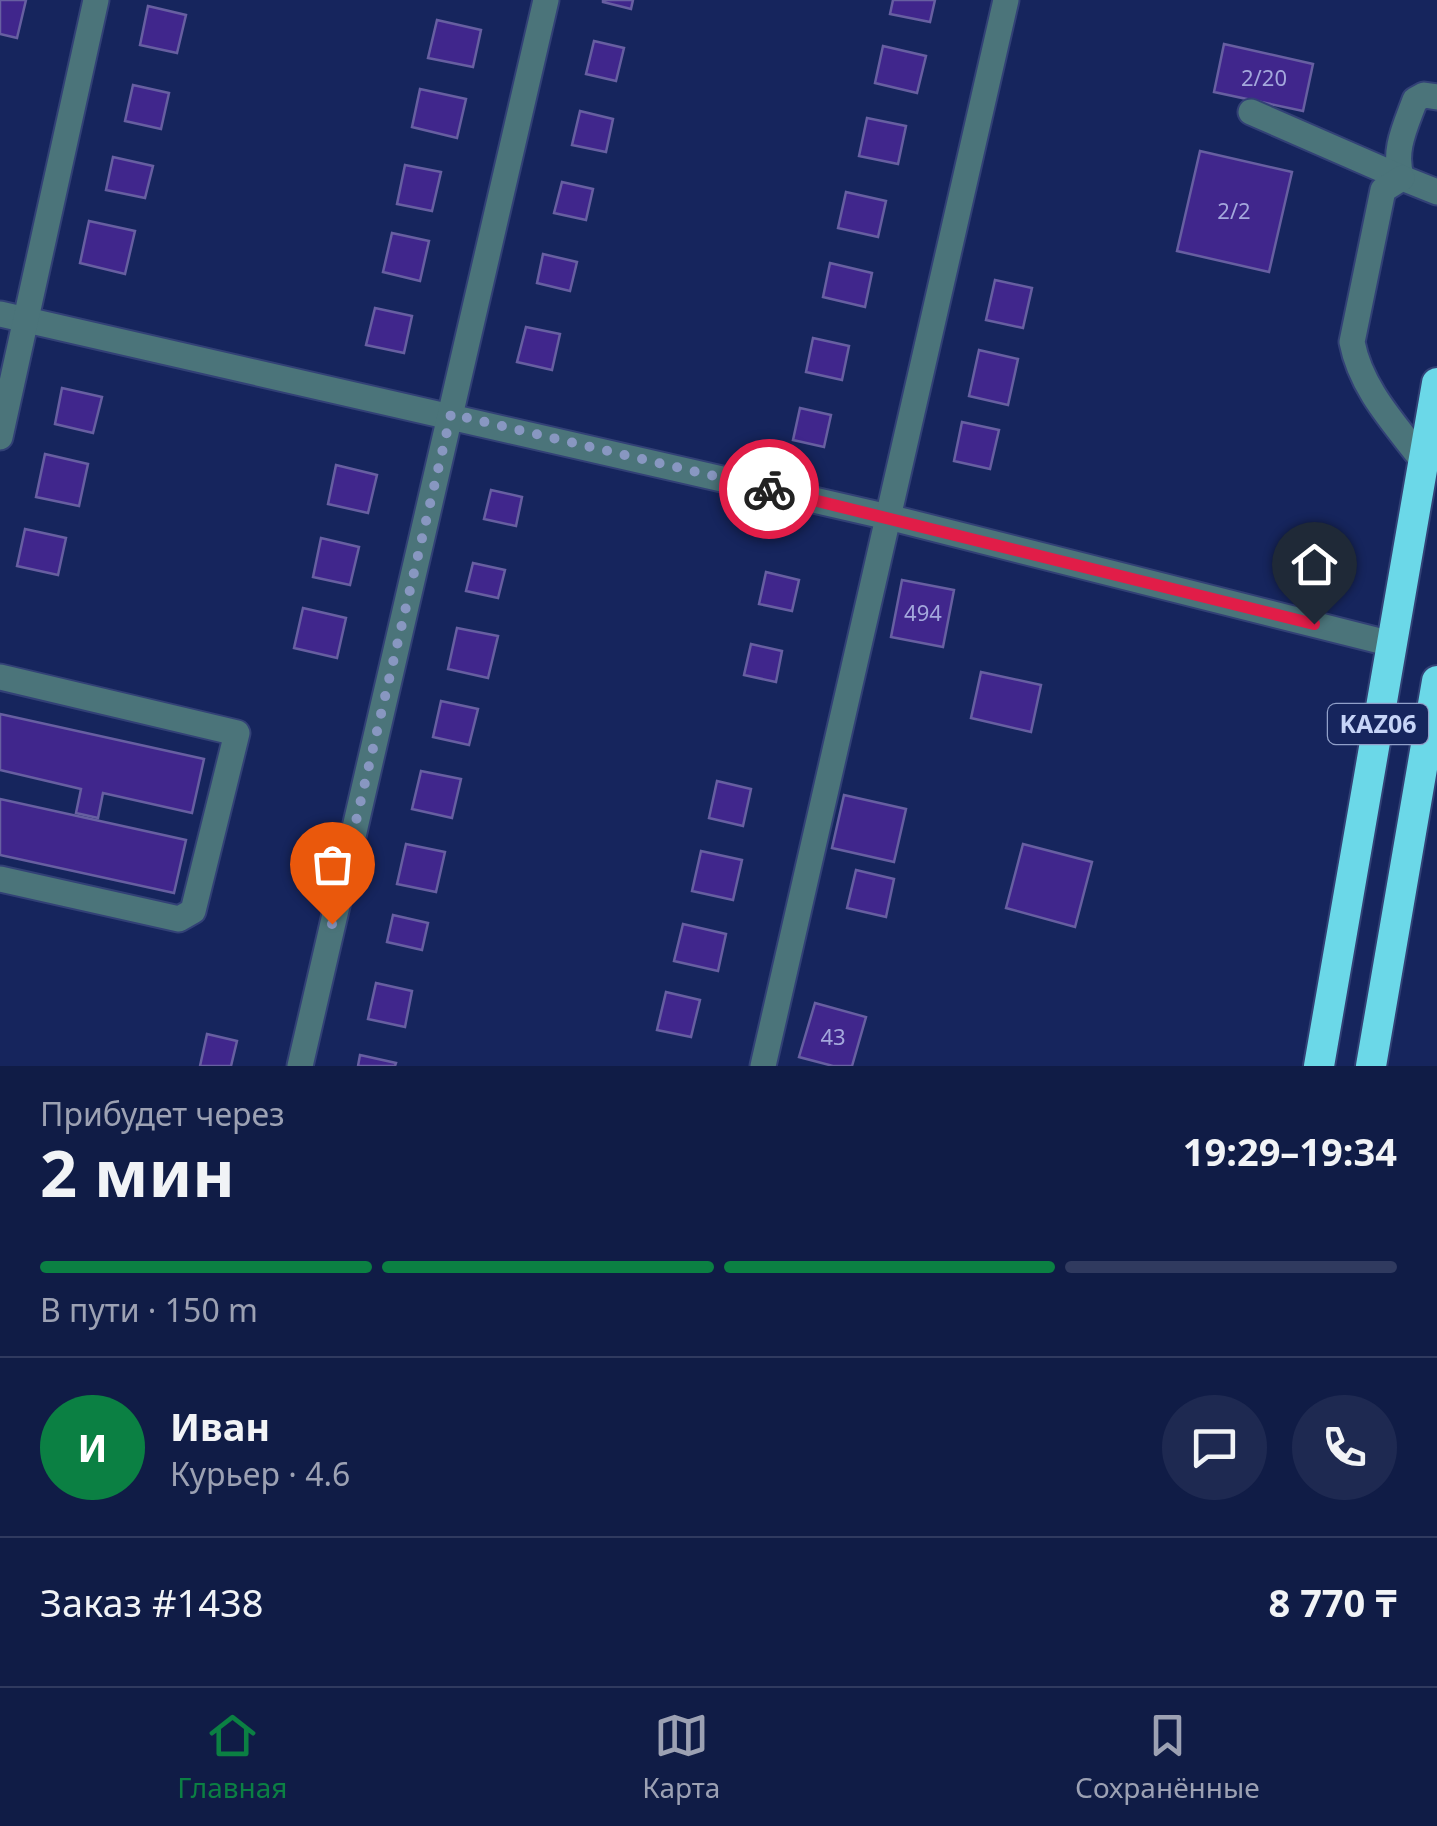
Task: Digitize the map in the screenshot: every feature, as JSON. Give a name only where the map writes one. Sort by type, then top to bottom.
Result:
[{"type":"highway","name":"KАZ06","points":[[1319,1066],[1437,383]]},
{"type":"highway","name":"KАZ06","points":[[1371,1066],[1437,682]]},
{"type":"street","points":[[0,438],[96,0]]},
{"type":"street","points":[[300,1066],[546,0]]},
{"type":"street","points":[[763,1066],[1006,0]]},
{"type":"street","points":[[1402,178],[1398,152],[1415,100],[1424,95],[1437,98]]},
{"type":"street","points":[[1251,112],[1437,192]]},
{"type":"street","points":[[1402,178],[1383,190],[1352,342],[1366,386],[1423,461]]},
{"type":"street","points":[[0,314],[451,414],[888,517],[1392,644]]},
{"type":"street","points":[[0,678],[237,733],[192,911],[179,918],[0,879]]},
{"type":"building","points":[[0,0],[26,0],[17,38],[0,34]]},
{"type":"building","points":[[603,0],[633,0],[631,9]]},
{"type":"building","points":[[893,0],[935,0],[930,22],[890,14]]},
{"type":"building","points":[[148,6],[186,15],[177,53],[140,45]]},
{"type":"building","points":[[437,20],[481,30],[473,67],[428,58]]},
{"type":"building","points":[[594,41],[624,48],[616,81],[586,74]]},
{"type":"building","points":[[1224,44],[1313,64],[1303,111],[1214,92]]},
{"type":"building","points":[[883,46],[926,56],[917,93],[875,83]]},
{"type":"building","points":[[133,85],[169,93],[161,129],[125,121]]},
{"type":"building","points":[[420,89],[466,99],[457,138],[412,127]]},
{"type":"building","points":[[580,111],[613,119],[606,152],[572,145]]},
{"type":"building","points":[[867,118],[906,126],[898,164],[859,156]]},
{"type":"building","points":[[1200,151],[1292,172],[1269,272],[1177,251]]},
{"type":"building","points":[[113,157],[153,166],[145,198],[106,190]]},
{"type":"building","points":[[405,165],[441,172],[432,211],[397,204]]},
{"type":"building","points":[[562,182],[593,189],[586,220],[554,213]]},
{"type":"building","points":[[846,192],[886,201],[878,237],[838,228]]},
{"type":"building","points":[[89,221],[135,231],[125,274],[80,263]]},
{"type":"building","points":[[392,233],[429,241],[420,281],[383,272]]},
{"type":"building","points":[[543,254],[577,262],[570,291],[537,283]]},
{"type":"building","points":[[830,263],[872,273],[865,307],[823,297]]},
{"type":"building","points":[[995,280],[1032,288],[1023,328],[986,320]]},
{"type":"building","points":[[375,308],[412,316],[404,353],[366,345]]},
{"type":"building","points":[[526,327],[560,334],[552,370],[517,362]]},
{"type":"building","points":[[813,338],[849,346],[842,380],[806,372]]},
{"type":"building","points":[[979,350],[1018,359],[1008,405],[969,396]]},
{"type":"building","points":[[62,388],[102,397],[93,433],[55,424]]},
{"type":"building","points":[[800,408],[831,415],[824,447],[793,440]]},
{"type":"building","points":[[962,422],[999,430],[990,469],[954,461]]},
{"type":"building","points":[[45,454],[88,464],[79,506],[36,497]]},
{"type":"building","points":[[336,465],[377,475],[368,513],[328,504]]},
{"type":"building","points":[[491,490],[522,497],[516,526],[484,519]]},
{"type":"building","points":[[25,529],[66,538],[58,575],[17,566]]},
{"type":"building","points":[[321,538],[359,547],[350,585],[313,577]]},
{"type":"building","points":[[473,563],[505,570],[498,598],[466,591]]},
{"type":"building","points":[[766,572],[799,580],[792,611],[759,604]]},
{"type":"building","points":[[902,580],[954,590],[943,647],[891,637]]},
{"type":"building","points":[[303,608],[346,618],[337,658],[294,648]]},
{"type":"building","points":[[457,628],[498,636],[488,678],[448,669]]},
{"type":"building","points":[[751,644],[782,651],[776,682],[744,675]]},
{"type":"building","points":[[981,672],[1041,685],[1031,732],[971,718]]},
{"type":"building","points":[[441,701],[478,709],[469,745],[433,737]]},
{"type":"building","points":[[0,714],[204,759],[192,813],[103,793],[98,818],[76,813],[81,789],[0,770]]},
{"type":"building","points":[[421,771],[461,779],[452,818],[412,809]]},
{"type":"building","points":[[717,781],[751,789],[743,826],[709,818]]},
{"type":"building","points":[[844,795],[906,809],[894,862],[832,848]]},
{"type":"building","points":[[0,799],[186,840],[174,893],[0,855]]},
{"type":"building","points":[[406,844],[445,852],[436,892],[397,884]]},
{"type":"building","points":[[1023,844],[1092,862],[1075,927],[1006,908]]},
{"type":"building","points":[[701,851],[742,860],[733,900],[692,891]]},
{"type":"building","points":[[856,870],[894,879],[886,917],[847,908]]},
{"type":"building","points":[[393,915],[428,923],[422,950],[387,942]]},
{"type":"building","points":[[683,924],[726,934],[718,971],[674,961]]},
{"type":"building","points":[[376,983],[412,991],[405,1027],[368,1019]]},
{"type":"building","points":[[666,992],[700,1000],[691,1037],[657,1030]]},
{"type":"building","points":[[815,1003],[866,1017],[852,1066],[833,1066],[799,1057]]},
{"type":"building","points":[[207,1034],[237,1041],[231,1066],[200,1066]]},
{"type":"building","points":[[360,1055],[396,1063],[358,1066]]},
{"type":"way so far","points":[[332,924],[451,414],[769,489]]},
{"type":"route","points":[[769,489],[1314,624]]}]
